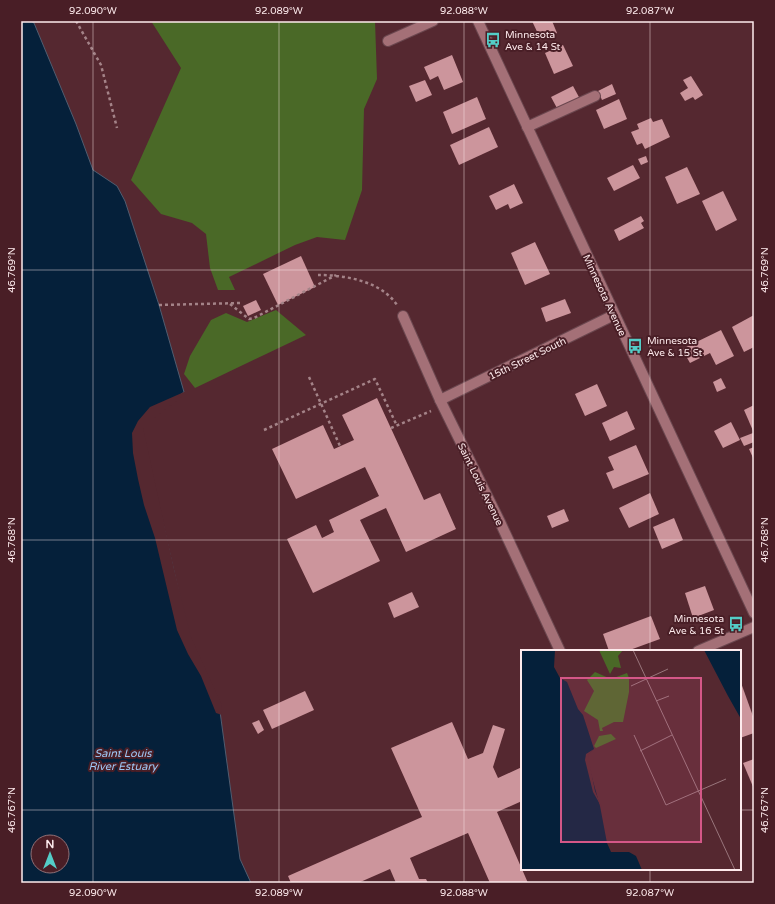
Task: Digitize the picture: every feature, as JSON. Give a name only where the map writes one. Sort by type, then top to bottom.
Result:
[{"type":"street","points":[[388,41],[433,21]]},
{"type":"street","name":"Minnesota Avenue","points":[[478,21],[754,613]]},
{"type":"street","points":[[527,127],[595,96]]},
{"type":"street","name":"15th Street South","points":[[441,403],[614,315]]},
{"type":"street","name":"Saint Louis Avenue","points":[[403,316],[441,403],[500,522],[560,650]]},
{"type":"street","points":[[700,650],[754,627]]},
{"type":"path","points":[[76,21],[101,65],[116,128]]},
{"type":"path","points":[[318,275],[336,275],[366,282],[386,293],[396,303],[403,316]]},
{"type":"path","points":[[230,304],[249,319],[254,318],[336,275]]},
{"type":"path","points":[[159,305],[242,303]]},
{"type":"path","points":[[309,377],[340,446]]},
{"type":"path","points":[[264,430],[375,379],[397,426]]},
{"type":"path","points":[[391,428],[441,403]]},
{"type":"green space","points":[[151,21],[375,21],[377,79],[364,109],[362,190],[345,240],[317,237],[295,245],[229,277],[235,290],[218,290],[210,268],[206,234],[192,223],[161,214],[131,180],[181,68]]},
{"type":"green space","points":[[276,310],[306,335],[195,388],[184,374],[190,356],[211,320],[226,313],[247,322]]},
{"type":"water","name":"Saint Louis River Estuary","points":[[21,21],[31,21],[34,23],[76,124],[93,170],[117,186],[125,201],[159,305],[184,392],[149,419],[141,428],[189,637],[219,704],[240,859],[251,883],[21,883]]},
{"type":"pier","points":[[184,392],[185,394],[143,428],[174,569],[191,637],[221,703],[222,715],[216,713],[201,676],[188,654],[177,630],[155,538],[144,505],[133,453],[132,433],[138,421],[150,407]]},
{"type":"building","points":[[532,21],[552,21],[557,33],[541,40]]},
{"type":"building","points":[[563,45],[573,66],[554,74],[545,53]]},
{"type":"building","points":[[452,55],[463,82],[444,90],[438,76],[430,80],[424,67]]},
{"type":"building","points":[[691,76],[703,95],[695,100],[693,97],[685,101],[680,93],[688,88],[683,80]]},
{"type":"building","points":[[425,80],[432,95],[416,102],[409,86]]},
{"type":"building","points":[[612,84],[616,94],[602,100],[598,91]]},
{"type":"building","points":[[573,86],[580,99],[558,110],[551,97]]},
{"type":"building","points":[[477,97],[486,119],[452,134],[443,112]]},
{"type":"building","points":[[619,99],[627,119],[604,129],[596,110]]},
{"type":"building","points":[[651,118],[653,122],[662,119],[670,137],[645,149],[642,143],[637,145],[631,132],[639,129],[637,124]]},
{"type":"building","points":[[489,127],[498,147],[459,165],[450,145]]},
{"type":"building","points":[[646,156],[648,162],[641,165],[638,159]]},
{"type":"building","points":[[633,165],[640,178],[614,191],[607,178]]},
{"type":"building","points":[[687,167],[700,194],[677,204],[665,177]]},
{"type":"building","points":[[514,184],[523,203],[510,209],[508,204],[496,210],[489,196]]},
{"type":"building","points":[[723,191],[737,220],[716,231],[702,201]]},
{"type":"building","points":[[641,216],[644,221],[641,223],[644,228],[619,241],[614,230]]},
{"type":"building","points":[[535,242],[550,274],[525,285],[511,253]]},
{"type":"building","points":[[301,256],[315,287],[278,305],[263,274]]},
{"type":"building","points":[[565,299],[571,313],[546,322],[541,308]]},
{"type":"building","points":[[256,300],[261,310],[248,316],[243,306]]},
{"type":"building","points":[[754,315],[754,347],[744,352],[732,327]]},
{"type":"building","points":[[721,330],[734,356],[716,365],[710,353],[690,363],[682,349]]},
{"type":"building","points":[[721,378],[726,388],[717,392],[713,382]]},
{"type":"building","points":[[597,384],[607,406],[585,416],[575,394]]},
{"type":"building","points":[[377,398],[424,500],[440,493],[456,529],[406,552],[386,508],[360,520],[380,561],[313,593],[287,539],[316,525],[322,538],[334,532],[329,520],[379,496],[365,467],[296,499],[272,449],[323,425],[334,449],[354,440],[342,415]]},
{"type":"building","points":[[754,405],[754,433],[744,410]]},
{"type":"building","points":[[627,411],[635,429],[610,441],[602,423]]},
{"type":"building","points":[[731,422],[740,440],[723,448],[714,431]]},
{"type":"building","points":[[753,433],[754,442],[744,446],[740,438]]},
{"type":"building","points":[[636,445],[649,474],[613,489],[606,473],[614,470],[608,457]]},
{"type":"building","points":[[754,447],[754,460],[749,449]]},
{"type":"building","points":[[650,493],[659,514],[629,528],[619,508]]},
{"type":"building","points":[[564,509],[569,521],[552,528],[547,516]]},
{"type":"building","points":[[674,518],[683,540],[662,549],[653,527]]},
{"type":"building","points":[[705,586],[714,610],[693,618],[685,593]]},
{"type":"building","points":[[412,592],[419,607],[394,618],[388,603]]},
{"type":"building","points":[[651,616],[660,639],[630,650],[609,650],[603,634]]},
{"type":"building","points":[[741,683],[754,719],[754,733],[741,738]]},
{"type":"building","points":[[305,691],[314,710],[272,729],[263,710]]},
{"type":"building","points":[[259,720],[264,730],[258,734],[252,723]]},
{"type":"building","points":[[452,722],[468,759],[483,753],[493,725],[505,729],[493,767],[498,778],[521,767],[521,801],[497,812],[521,870],[528,883],[490,883],[468,833],[410,858],[419,879],[426,879],[428,883],[396,883],[390,869],[358,883],[291,883],[288,876],[422,817],[391,748]]},
{"type":"building","points":[[754,759],[754,789],[743,763]]},
{"type":"place","name":"Minnesota Ave & 14 St","points":[[493,40]]},
{"type":"place","name":"Minnesota Ave & 15 St","points":[[635,346]]},
{"type":"place","name":"Minnesota Ave & 16 St","points":[[736,624]]}]
